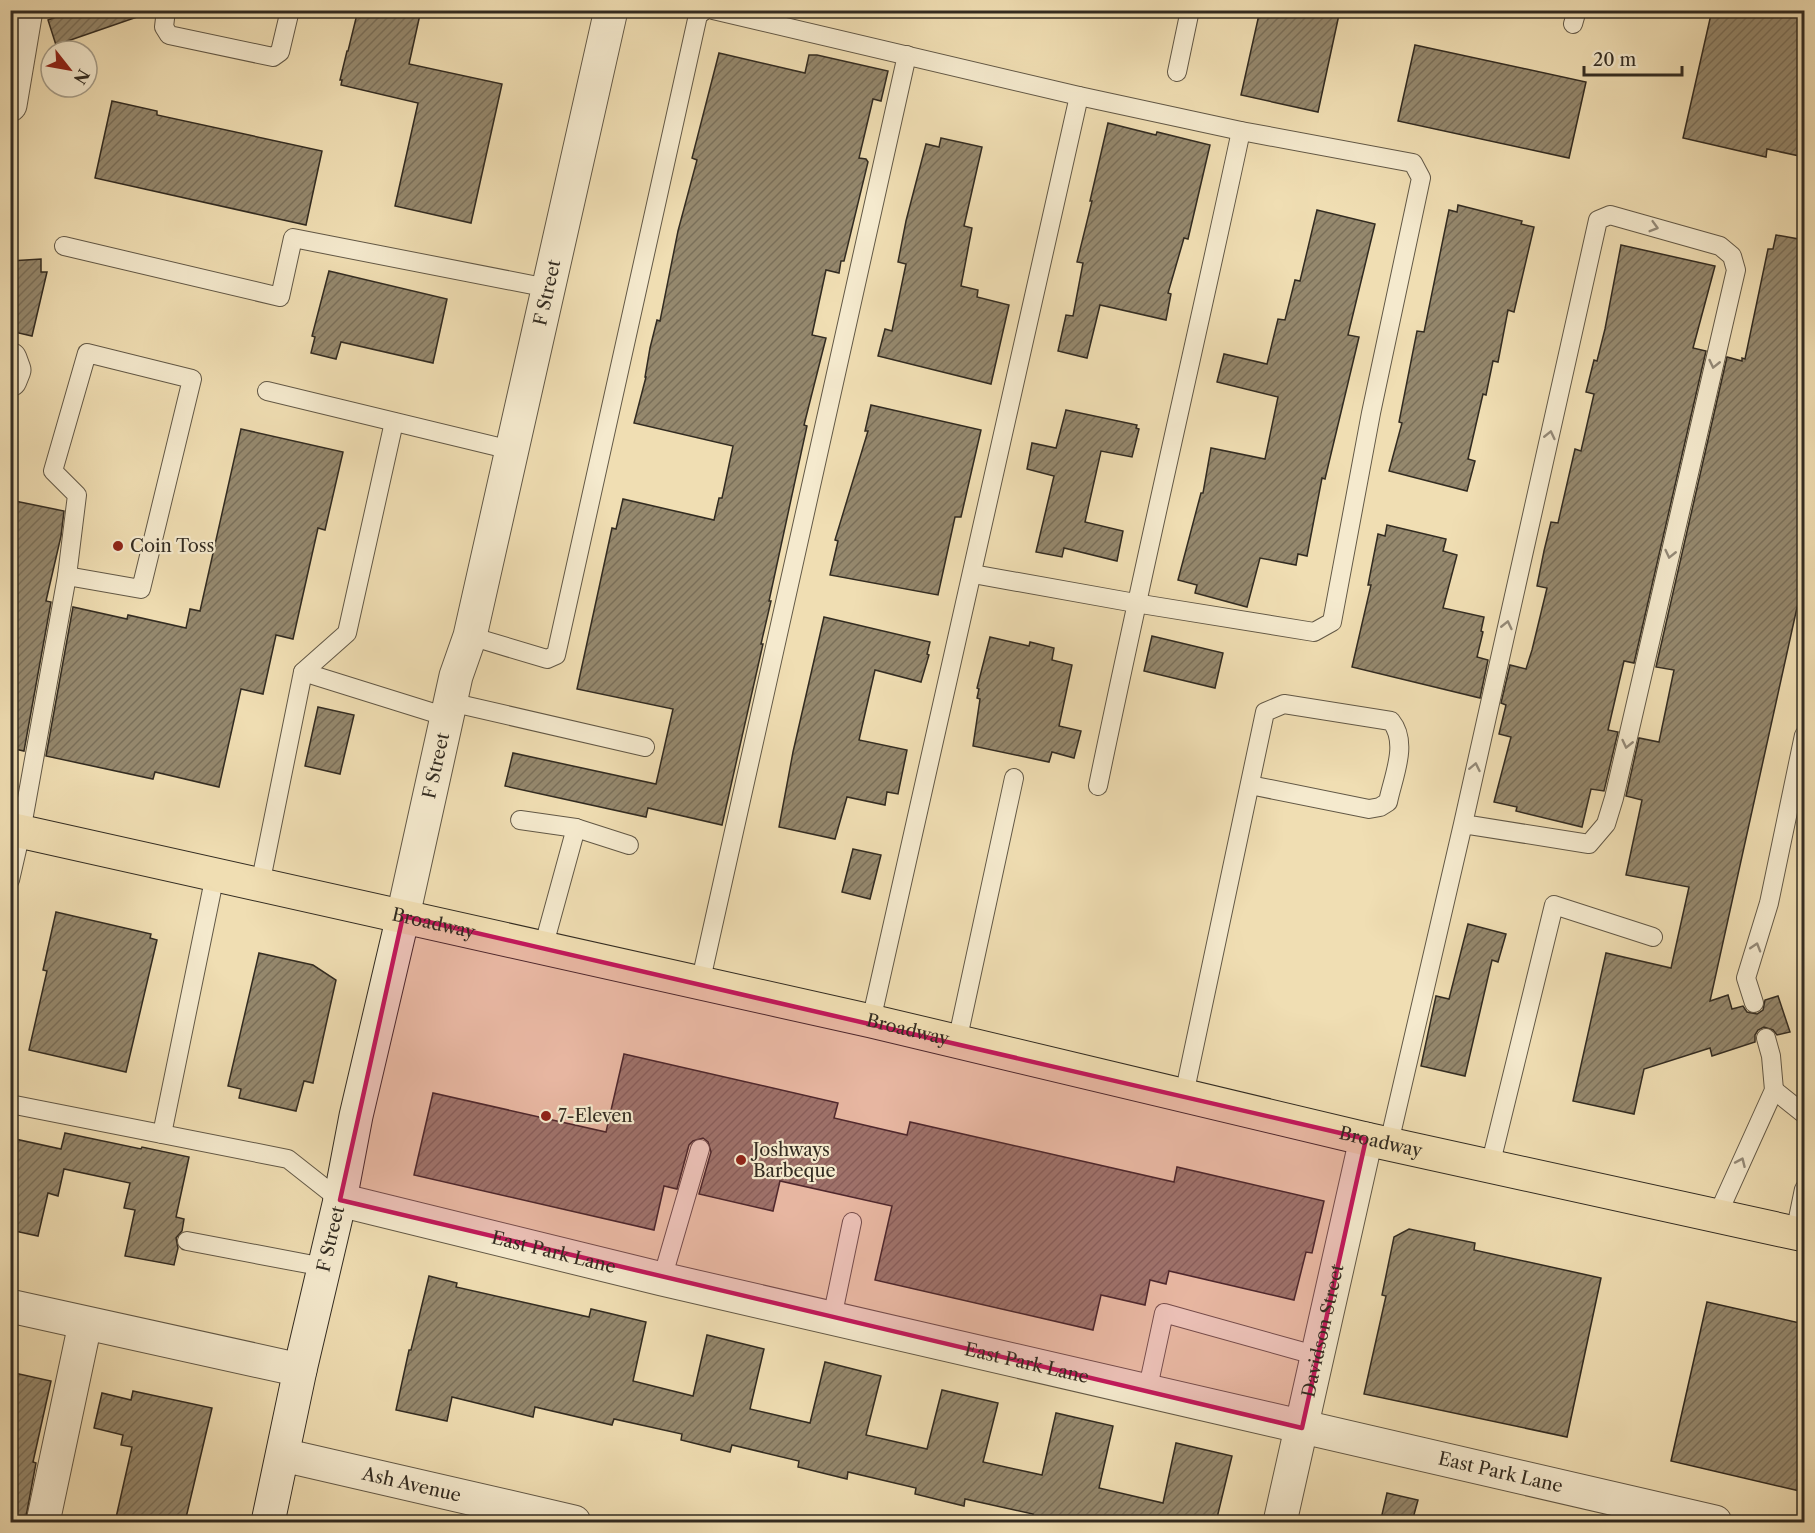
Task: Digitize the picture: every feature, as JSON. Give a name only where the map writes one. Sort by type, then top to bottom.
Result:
[{"type":"main road","name":"Broadway","points":[[16,830],[871,1021],[1377,1141],[1800,1234]]},
{"type":"street","points":[[10,105],[26,10]]},
{"type":"street","name":"F Street","points":[[268,1522],[300,1370],[340,1200],[356,1116],[448,709],[456,676],[470,636],[611,10]]},
{"type":"street","points":[[10,359],[14,370],[10,380]]},
{"type":"street","name":"Davidson Street","points":[[1280,1522],[1318,1356],[1377,1141]]},
{"type":"street","name":"East Park Lane","points":[[340,1200],[662,1279],[1715,1522]]},
{"type":"street","points":[[10,1306],[300,1370]]},
{"type":"street","points":[[43,1522],[85,1324]]},
{"type":"street","name":"Ash Avenue","points":[[283,1455],[574,1522]]},
{"type":"lane","points":[[166,10],[164,27],[169,35],[273,57],[280,52],[290,10]]},
{"type":"lane","points":[[470,636],[547,659],[556,655],[698,15],[705,10]]},
{"type":"lane","points":[[713,10],[1079,96],[1241,131],[1413,163],[1421,178],[1371,413],[1332,622],[1314,632],[973,574]]},
{"type":"lane","points":[[1177,72],[1190,10]]},
{"type":"lane","points":[[700,984],[907,55]]},
{"type":"lane","points":[[871,1021],[1079,96]]},
{"type":"lane","points":[[1098,786],[1135,603],[1241,131]]},
{"type":"lane","points":[[1377,1141],[1463,824],[1598,219],[1610,215],[1720,246],[1732,256],[1736,270],[1617,787],[1606,824],[1589,844],[1463,824]]},
{"type":"lane","points":[[64,246],[280,297],[293,238],[548,288]]},
{"type":"lane","points":[[10,880],[16,830],[67,576],[77,495],[54,471],[87,353],[192,379],[141,589],[67,576]]},
{"type":"lane","points":[[267,391],[511,450]]},
{"type":"lane","points":[[260,885],[303,672],[347,633],[394,422]]},
{"type":"lane","points":[[303,672],[448,709],[645,747]]},
{"type":"lane","points":[[1184,1095],[1265,712],[1284,704],[1391,721],[1398,729],[1401,742],[1388,802],[1380,807],[1369,809],[1250,785]]},
{"type":"lane","points":[[1754,1003],[1746,978],[1769,903],[1804,735]]},
{"type":"lane","points":[[957,1042],[1014,778]]},
{"type":"lane","points":[[520,820],[576,828],[629,845]]},
{"type":"lane","points":[[543,948],[576,828]]},
{"type":"lane","points":[[162,1134],[215,875]]},
{"type":"lane","points":[[1490,1166],[1554,905],[1653,937]]},
{"type":"lane","points":[[1717,1216],[1774,1090],[1771,1056],[1766,1038]]},
{"type":"lane","points":[[1774,1090],[1804,1113]]},
{"type":"lane","points":[[10,1104],[288,1159],[340,1200]]},
{"type":"lane","points":[[662,1279],[700,1149]]},
{"type":"lane","points":[[1800,1234],[1804,1189]]},
{"type":"lane","points":[[832,1318],[852,1222]]},
{"type":"lane","points":[[187,1241],[324,1267]]},
{"type":"lane","points":[[1147,1392],[1164,1312],[1318,1356]]},
{"type":"highlighted area","points":[[403,916],[1366,1139],[1302,1428],[340,1200]]},
{"type":"building","points":[[75,10],[143,10],[143,15],[73,39],[54,39],[48,20]]},
{"type":"building","points":[[358,10],[421,10],[409,64],[502,84],[471,223],[395,206],[418,103],[341,85],[342,80],[340,80]]},
{"type":"building","points":[[1260,10],[1340,10],[1318,112],[1241,95]]},
{"type":"building","points":[[1712,10],[1804,10],[1804,157],[1767,149],[1766,157],[1683,138]]},
{"type":"building","points":[[1415,45],[1586,82],[1569,158],[1398,121]]},
{"type":"building","points":[[719,53],[805,73],[809,55],[888,71],[881,101],[873,99],[859,158],[866,159],[868,162],[844,261],[841,261],[839,273],[826,270],[812,335],[826,338],[804,425],[807,426],[769,601],[771,601],[761,644],[763,644],[722,825],[648,808],[646,817],[505,786],[513,753],[656,784],[673,709],[577,689],[612,528],[616,529],[623,499],[714,520],[719,498],[722,498],[733,446],[634,423],[657,320],[660,321],[678,231],[697,160],[692,158]]},
{"type":"building","points":[[112,101],[157,111],[157,115],[322,151],[306,225],[95,178]]},
{"type":"building","points":[[1108,123],[1210,145],[1188,239],[1184,238],[1168,293],[1171,294],[1166,320],[1100,305],[1087,358],[1058,351],[1066,315],[1073,316],[1083,263],[1077,262]]},
{"type":"building","points":[[941,138],[982,147],[964,226],[972,228],[961,286],[978,290],[977,297],[1009,305],[991,384],[878,356],[885,329],[892,331],[906,264],[898,262],[926,144],[939,147]]},
{"type":"building","points":[[1458,205],[1522,221],[1521,224],[1534,227],[1514,312],[1508,310],[1498,362],[1493,361],[1486,395],[1483,394],[1468,459],[1475,461],[1467,491],[1389,471],[1402,423],[1399,422],[1417,331],[1424,332],[1449,210],[1457,212]]},
{"type":"building","points":[[1317,210],[1375,224],[1348,335],[1359,337],[1325,479],[1322,478],[1307,556],[1298,554],[1296,565],[1260,558],[1247,607],[1195,593],[1197,585],[1178,580],[1201,493],[1203,493],[1211,448],[1265,459],[1278,397],[1217,382],[1224,354],[1267,364],[1278,319],[1285,320],[1295,280],[1300,281]]},
{"type":"building","points":[[1776,235],[1804,240],[1804,576],[1710,1001],[1728,995],[1732,1009],[1743,1006],[1747,1012],[1757,1014],[1763,1010],[1765,1000],[1778,996],[1790,1032],[1777,1035],[1773,1030],[1764,1027],[1755,1035],[1755,1042],[1712,1056],[1710,1048],[1644,1069],[1634,1114],[1573,1101],[1606,953],[1671,968],[1689,887],[1626,875],[1642,800],[1626,796],[1639,738],[1659,742],[1674,670],[1656,667],[1727,357],[1742,361],[1742,358],[1745,359],[1768,249],[1773,249]]},
{"type":"building","points":[[1621,245],[1715,266],[1693,348],[1706,351],[1634,663],[1624,661],[1608,730],[1618,732],[1604,791],[1591,789],[1582,827],[1516,811],[1517,807],[1494,802],[1511,737],[1499,734],[1506,705],[1501,703],[1510,665],[1526,669],[1532,650],[1547,588],[1537,586],[1544,551],[1551,522],[1558,523],[1575,449],[1581,451],[1594,394],[1586,392],[1605,329]]},
{"type":"building","points":[[41,259],[41,272],[47,272],[32,336],[10,331],[10,261]]},
{"type":"building","points":[[329,271],[447,299],[433,363],[341,342],[336,359],[311,353],[315,337],[312,336]]},
{"type":"building","points":[[871,405],[981,430],[961,517],[955,517],[938,595],[830,575],[838,541],[835,540],[868,431],[865,431]]},
{"type":"building","points":[[1066,410],[1137,425],[1136,428],[1139,429],[1132,457],[1101,451],[1085,522],[1123,531],[1117,561],[1064,548],[1062,557],[1036,552],[1054,476],[1027,469],[1032,443],[1056,448]]},
{"type":"building","points":[[241,429],[343,452],[325,530],[318,528],[293,639],[276,635],[263,694],[241,689],[219,787],[155,772],[153,779],[46,756],[73,607],[127,619],[128,615],[186,628],[190,609],[200,611]]},
{"type":"building","points":[[10,500],[64,511],[61,536],[46,601],[51,602],[24,751],[10,748]]},
{"type":"building","points":[[1387,525],[1446,539],[1443,551],[1457,555],[1443,608],[1484,617],[1477,657],[1488,660],[1480,698],[1352,667],[1371,585],[1368,585],[1378,534],[1385,536]]},
{"type":"building","points":[[824,617],[930,642],[927,654],[929,655],[921,682],[875,670],[859,740],[907,750],[898,794],[887,792],[885,805],[847,797],[835,839],[779,827],[793,752]]},
{"type":"building","points":[[1152,636],[1223,653],[1215,688],[1144,671]]},
{"type":"building","points":[[990,637],[1029,646],[1030,642],[1054,648],[1052,660],[1072,665],[1059,726],[1081,731],[1074,758],[1052,752],[1049,762],[973,746],[980,699],[977,698],[979,689],[977,688]]},
{"type":"building","points":[[318,707],[354,715],[340,774],[305,766]]},
{"type":"building","points":[[853,849],[881,855],[870,899],[842,892]]},
{"type":"building","points":[[56,912],[151,934],[150,938],[157,940],[126,1072],[29,1050],[47,971],[43,970]]},
{"type":"building","points":[[1468,924],[1506,934],[1498,962],[1492,960],[1465,1076],[1421,1066],[1436,996],[1449,999]]},
{"type":"building","points":[[259,953],[313,965],[336,980],[313,1083],[304,1081],[296,1111],[239,1098],[241,1089],[228,1086]]},
{"type":"building","points":[[624,1054],[838,1103],[834,1118],[907,1135],[910,1122],[1174,1182],[1177,1167],[1324,1201],[1312,1253],[1306,1252],[1294,1300],[1169,1271],[1166,1284],[1150,1280],[1145,1305],[1101,1295],[1093,1330],[875,1280],[892,1206],[780,1181],[773,1211],[699,1194],[711,1152],[708,1142],[703,1138],[689,1145],[677,1189],[664,1186],[654,1230],[414,1175],[433,1093],[606,1132]]},
{"type":"building","points":[[65,1133],[189,1157],[176,1217],[184,1219],[182,1231],[176,1238],[178,1248],[174,1265],[125,1256],[135,1210],[124,1208],[130,1183],[64,1169],[58,1196],[48,1193],[38,1236],[10,1230],[10,1159],[15,1139],[61,1149]]},
{"type":"building","points":[[1409,1229],[1475,1243],[1474,1250],[1601,1278],[1567,1437],[1364,1394],[1386,1296],[1382,1295],[1394,1237]]},
{"type":"building","points":[[429,1276],[457,1283],[456,1287],[589,1317],[591,1309],[646,1322],[633,1381],[693,1396],[707,1335],[764,1349],[750,1409],[810,1423],[825,1362],[881,1376],[866,1435],[927,1449],[942,1390],[998,1403],[983,1462],[1042,1475],[1056,1413],[1113,1426],[1099,1488],[1163,1503],[1176,1443],[1232,1456],[1216,1522],[1032,1522],[1033,1514],[965,1499],[964,1506],[915,1494],[916,1488],[848,1472],[847,1479],[798,1467],[799,1461],[732,1445],[730,1452],[681,1440],[682,1434],[614,1419],[612,1425],[535,1407],[533,1417],[452,1397],[447,1421],[396,1410]]},
{"type":"building","points":[[1707,1302],[1804,1324],[1804,1492],[1671,1461]]},
{"type":"building","points":[[10,1372],[51,1381],[33,1462],[36,1463],[25,1522],[10,1522]]},
{"type":"building","points":[[133,1391],[212,1408],[185,1522],[115,1522],[132,1447],[121,1445],[123,1435],[94,1428],[102,1393],[131,1400]]},
{"type":"building","points":[[1387,1493],[1418,1500],[1412,1522],[1381,1519]]},
{"type":"place","name":"Coin Toss","points":[[118,546]]},
{"type":"place","name":"7-Eleven","points":[[546,1116]]},
{"type":"place","name":"Joshways Barbeque","points":[[741,1160]]}]
